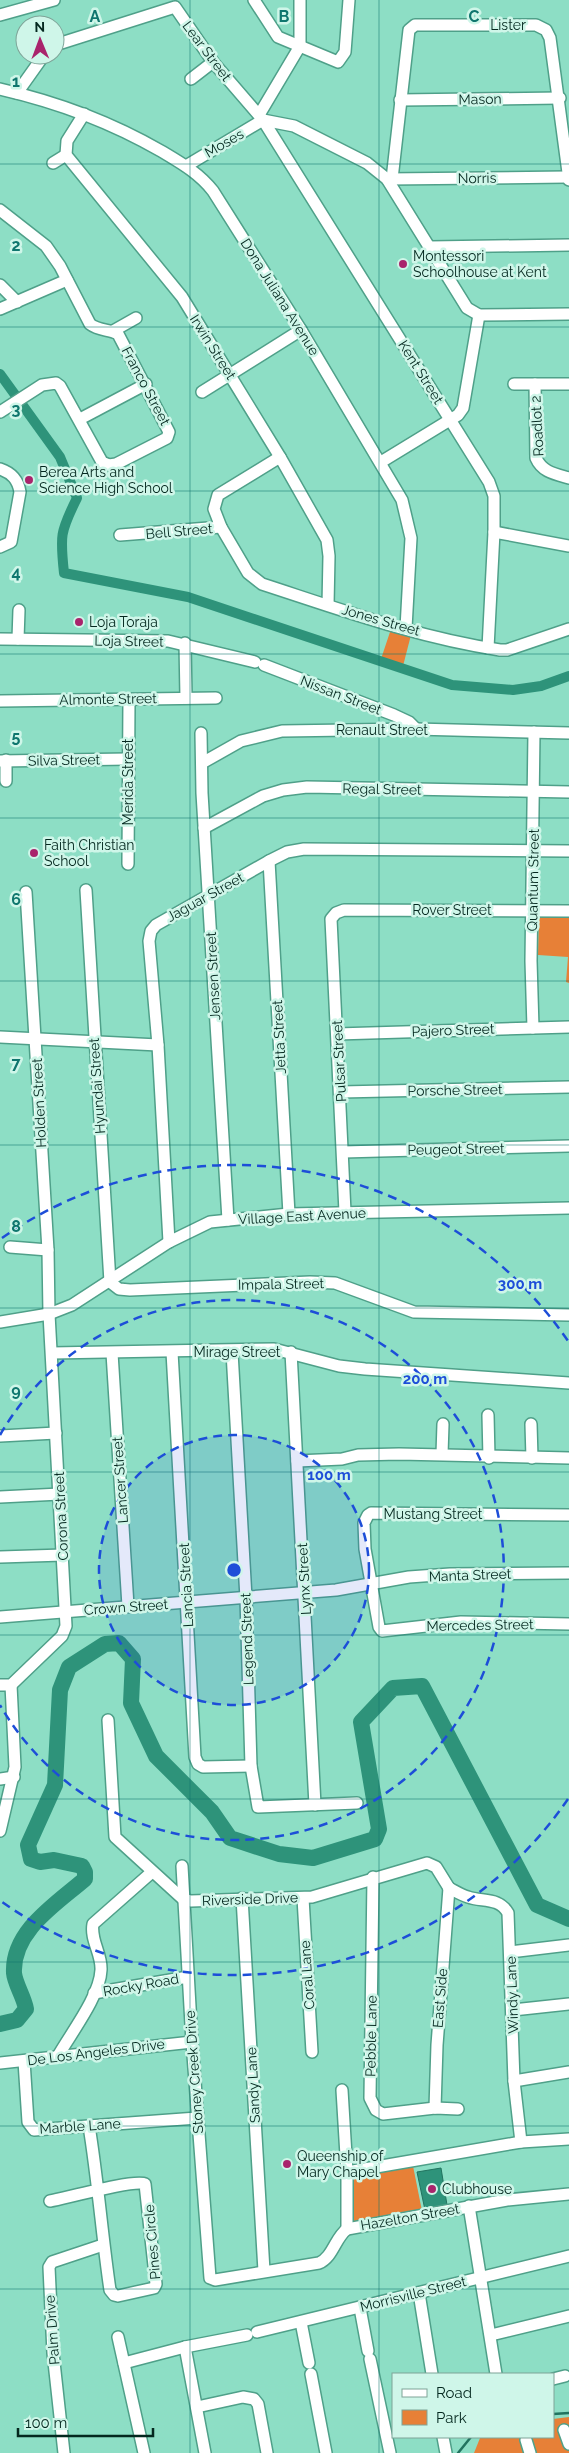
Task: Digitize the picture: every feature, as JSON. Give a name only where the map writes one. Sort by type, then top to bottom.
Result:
[{"type":"street","points":[[0,15],[54,0]]},
{"type":"street","points":[[254,0],[278,37],[338,62],[345,52],[349,0]]},
{"type":"street","points":[[300,0],[300,46],[261,118],[294,126],[367,163],[390,179],[467,308],[479,315],[569,314]]},
{"type":"street","name":"Lear Street","points":[[65,42],[175,7],[213,62],[261,118]]},
{"type":"street","name":"Lister","points":[[390,179],[408,33],[415,25],[542,27],[550,38],[560,98],[568,178]]},
{"type":"street","points":[[191,79],[213,62]]},
{"type":"street","points":[[17,93],[37,65]]},
{"type":"street","name":"Dona Juliana Avenue","points":[[0,89],[84,114],[122,129],[186,166],[203,178],[213,191],[301,330],[402,500],[411,538],[406,628]]},
{"type":"street","name":"Mason","points":[[400,100],[560,98]]},
{"type":"street","points":[[53,163],[66,155],[67,141],[84,114]]},
{"type":"street","name":"Moses","points":[[186,166],[261,118]]},
{"type":"street","name":"Kent Street","points":[[261,118],[489,482],[494,496],[494,532],[488,648]]},
{"type":"street","name":"Irwin Street","points":[[66,155],[182,297],[280,457],[326,540],[329,556],[328,605]]},
{"type":"street","name":"Norris","points":[[390,179],[568,178]]},
{"type":"street","name":"Franco Street","points":[[0,210],[46,246],[67,280],[90,324],[96,329],[113,331],[118,334],[168,428],[167,438],[116,464],[109,465],[102,462],[80,419]]},
{"type":"street","points":[[430,247],[569,245]]},
{"type":"street","points":[[0,309],[67,280]]},
{"type":"street","points":[[0,285],[18,302]]},
{"type":"street","points":[[381,462],[451,420],[463,408],[479,315]]},
{"type":"street","points":[[113,331],[136,318]]},
{"type":"street","points":[[202,392],[301,330]]},
{"type":"street","points":[[5,406],[47,383],[56,383],[60,386],[80,419],[146,384]]},
{"type":"street","points":[[514,384],[569,384]]},
{"type":"street","name":"Roadlot 2","points":[[535,384],[536,458],[544,470],[569,478]]},
{"type":"street","name":"Bell Street","points":[[120,536],[221,527],[214,509],[218,495],[280,457]]},
{"type":"street","points":[[0,469],[14,477],[19,484],[20,492],[11,542],[0,547]]},
{"type":"street","name":"Jones Street","points":[[221,527],[248,573],[262,584],[406,628],[488,648],[507,650],[569,629]]},
{"type":"street","points":[[494,532],[569,546]]},
{"type":"street","points":[[18,640],[19,610]]},
{"type":"street","name":"Loja Street","points":[[0,640],[168,641],[185,643],[259,663]]},
{"type":"street","points":[[185,643],[186,698]]},
{"type":"street","name":"Nissan Street","points":[[259,663],[394,715],[409,722],[416,729]]},
{"type":"street","name":"Almonte Street","points":[[0,701],[216,698]]},
{"type":"street","name":"Merida Street","points":[[128,864],[129,699]]},
{"type":"street","points":[[563,733],[569,728]]},
{"type":"street","name":"Renault Street","points":[[202,764],[241,740],[282,731],[416,729],[563,733]]},
{"type":"street","name":"Jensen Street","points":[[201,732],[204,828],[228,1220]]},
{"type":"street","name":"Quantum Street","points":[[533,1028],[531,968],[534,732]]},
{"type":"street","name":"Silva Street","points":[[3,760],[128,759]]},
{"type":"street","points":[[3,760],[6,781]]},
{"type":"street","name":"Regal Street","points":[[204,828],[263,796],[307,787],[569,792]]},
{"type":"street","name":"Jaguar Street","points":[[169,1242],[158,1045],[149,941],[151,931],[156,925],[269,861],[288,852],[304,849],[569,851]]},
{"type":"street","name":"Jetta Street","points":[[269,861],[289,1214]]},
{"type":"street","name":"Hyundai Street","points":[[86,890],[110,1282]]},
{"type":"street","name":"Holden Street","points":[[26,892],[48,1250],[49,1314]]},
{"type":"street","name":"Rover Street","points":[[336,912],[344,910],[569,911]]},
{"type":"street","name":"Pulsar Street","points":[[336,912],[331,919],[345,1212]]},
{"type":"street","name":"Pajero Street","points":[[337,1034],[569,1027]]},
{"type":"street","points":[[0,1037],[158,1045]]},
{"type":"street","name":"Porsche Street","points":[[340,1092],[569,1087]]},
{"type":"street","name":"Peugeot Street","points":[[343,1152],[569,1146]]},
{"type":"street","name":"Village East Avenue","points":[[0,1322],[49,1314],[72,1305],[169,1242],[210,1222],[289,1214],[569,1208]]},
{"type":"street","points":[[10,1247],[48,1250]]},
{"type":"street","name":"Impala Street","points":[[110,1282],[119,1289],[130,1290],[310,1282],[335,1283],[414,1312],[569,1315]]},
{"type":"street","name":"Corona Street","points":[[6,1685],[62,1636],[66,1626],[64,1555],[49,1314]]},
{"type":"street","name":"Mirage Street","points":[[52,1354],[232,1352],[274,1349],[339,1366],[365,1369],[569,1383]]},
{"type":"street","name":"Lancia Street","points":[[172,1352],[196,1761],[203,1767],[251,1766]]},
{"type":"street","name":"Legend Street","points":[[232,1352],[246,1598],[251,1766],[258,1807],[315,1805]]},
{"type":"street","name":"Lynx Street","points":[[291,1352],[315,1805]]},
{"type":"street","name":"Lancer Street","points":[[112,1353],[128,1606]]},
{"type":"street","points":[[488,1415],[489,1458]]},
{"type":"street","points":[[442,1454],[443,1424]]},
{"type":"street","points":[[531,1424],[532,1458]]},
{"type":"street","points":[[0,1436],[56,1433]]},
{"type":"street","points":[[298,1461],[342,1459],[358,1455],[442,1454],[489,1458],[569,1458]]},
{"type":"street","points":[[0,1497],[60,1494]]},
{"type":"street","name":"Mustang Street","points":[[371,1583],[364,1524],[368,1515],[372,1513],[569,1515]]},
{"type":"street","points":[[0,1557],[64,1555]]},
{"type":"street","name":"Manta Street","points":[[371,1583],[450,1574],[569,1573]]},
{"type":"street","name":"Crown Street","points":[[0,1617],[305,1593],[336,1590],[371,1583]]},
{"type":"street","name":"Mercedes Street","points":[[371,1583],[379,1627],[383,1631],[427,1624],[461,1622],[569,1624]]},
{"type":"street","points":[[0,1831],[14,1777],[6,1685]]},
{"type":"street","name":"Riverside Drive","points":[[108,1720],[113,1833],[117,1840],[183,1899],[191,1901],[242,1898],[303,1898],[428,1863],[436,1867],[449,1888]]},
{"type":"street","points":[[0,1779],[14,1777]]},
{"type":"street","points":[[315,1805],[357,1803]]},
{"type":"street","name":"Stoney Creek Drive","points":[[182,1866],[197,2118],[210,2278]]},
{"type":"street","points":[[58,2056],[98,1987],[101,1968],[92,1933],[92,1924],[152,1872]]},
{"type":"street","name":"Pebble Lane","points":[[373,1877],[370,2098],[372,2105],[383,2114],[435,2108],[458,2109]]},
{"type":"street","name":"Windy Lane","points":[[449,1888],[469,1897],[493,1901],[508,1912],[513,2010],[514,2081],[521,2142]]},
{"type":"street","name":"East Side","points":[[435,2108],[437,2045],[449,1888]]},
{"type":"street","name":"Sandy Lane","points":[[242,1898],[264,2271]]},
{"type":"street","name":"Coral Lane","points":[[303,1898],[312,2052]]},
{"type":"street","points":[[510,1952],[569,1945]]},
{"type":"street","name":"Rocky Road","points":[[94,1993],[188,1977]]},
{"type":"street","points":[[513,2010],[569,2004]]},
{"type":"street","name":"De Los Angeles Drive","points":[[0,2063],[192,2042]]},
{"type":"street","name":"Marble Lane","points":[[24,2061],[28,2122],[34,2130],[197,2118]]},
{"type":"street","points":[[514,2081],[569,2072]]},
{"type":"street","points":[[342,2090],[347,2172],[347,2229]]},
{"type":"street","name":"Pines Circle","points":[[50,2201],[99,2190],[136,2182],[143,2182],[147,2187],[156,2284],[154,2288],[118,2296],[112,2293],[103,2245],[99,2190],[89,2126]]},
{"type":"street","points":[[347,2172],[521,2142],[569,2139]]},
{"type":"street","name":"Hazelton Street","points":[[210,2278],[215,2280],[323,2261],[338,2235],[347,2229],[469,2206],[569,2194]]},
{"type":"street","points":[[469,2206],[496,2373]]},
{"type":"street","name":"Palm Drive","points":[[64,2453],[52,2353],[49,2267],[52,2262],[103,2245]]},
{"type":"street","name":"Morrisville Street","points":[[124,2363],[185,2347],[360,2308],[569,2256]]},
{"type":"street","points":[[418,2293],[432,2373]]},
{"type":"street","points":[[360,2308],[390,2453]]},
{"type":"street","points":[[491,2335],[569,2316]]},
{"type":"street","points":[[301,2322],[326,2453]]},
{"type":"street","points":[[118,2337],[144,2453]]},
{"type":"street","points":[[185,2347],[205,2453]]},
{"type":"street","points":[[554,2379],[565,2376]]},
{"type":"street","points":[[197,2407],[243,2397],[254,2399],[258,2404],[267,2453]]},
{"type":"street","points":[[564,2430],[569,2444]]},
{"type":"street","points":[[443,2438],[446,2453]]},
{"type":"street","points":[[526,2440],[530,2453]]},
{"type":"green space","points":[[392,626],[412,631],[403,666],[381,659]]},
{"type":"green space","points":[[539,915],[569,916],[569,983],[566,982],[568,957],[538,955]]},
{"type":"green space","points":[[413,2166],[422,2211],[351,2223],[352,2176]]},
{"type":"green space","points":[[569,2417],[569,2453],[474,2453],[480,2438],[554,2438],[554,2419]]},
{"type":"shaded area","name":"Clubhouse","points":[[441,2168],[447,2205],[425,2210],[417,2172]]},
{"type":"waterway","points":[[0,374],[60,457],[77,498],[64,527],[62,542],[64,573],[188,597],[452,685],[513,690],[541,686],[569,676]]},
{"type":"waterway","points":[[0,2024],[17,2020],[26,2009],[14,1973],[15,1958],[20,1944],[38,1920],[85,1879],[85,1872],[82,1866],[54,1860],[40,1862],[31,1859],[28,1845],[55,1785],[60,1690],[69,1667],[105,1644],[119,1643],[133,1659],[131,1703],[156,1756],[212,1812],[230,1838],[279,1854],[313,1858],[375,1839],[379,1829],[361,1722],[393,1688],[422,1686],[537,1905],[569,1919]]},
{"type":"waterway","points":[[554,2414],[569,2413]]},
{"type":"waterway","points":[[458,2453],[470,2438]]},
{"type":"place","name":"Montessori Schoolhouse at Kent","points":[[403,264]]},
{"type":"place","name":"Berea Arts and Science High School","points":[[29,480]]},
{"type":"place","name":"Loja Toraja","points":[[79,622]]},
{"type":"place","name":"Faith Christian School","points":[[34,853]]},
{"type":"place","name":"Queenship of Mary Chapel","points":[[287,2164]]},
{"type":"place","name":"Clubhouse","points":[[432,2189]]}]
